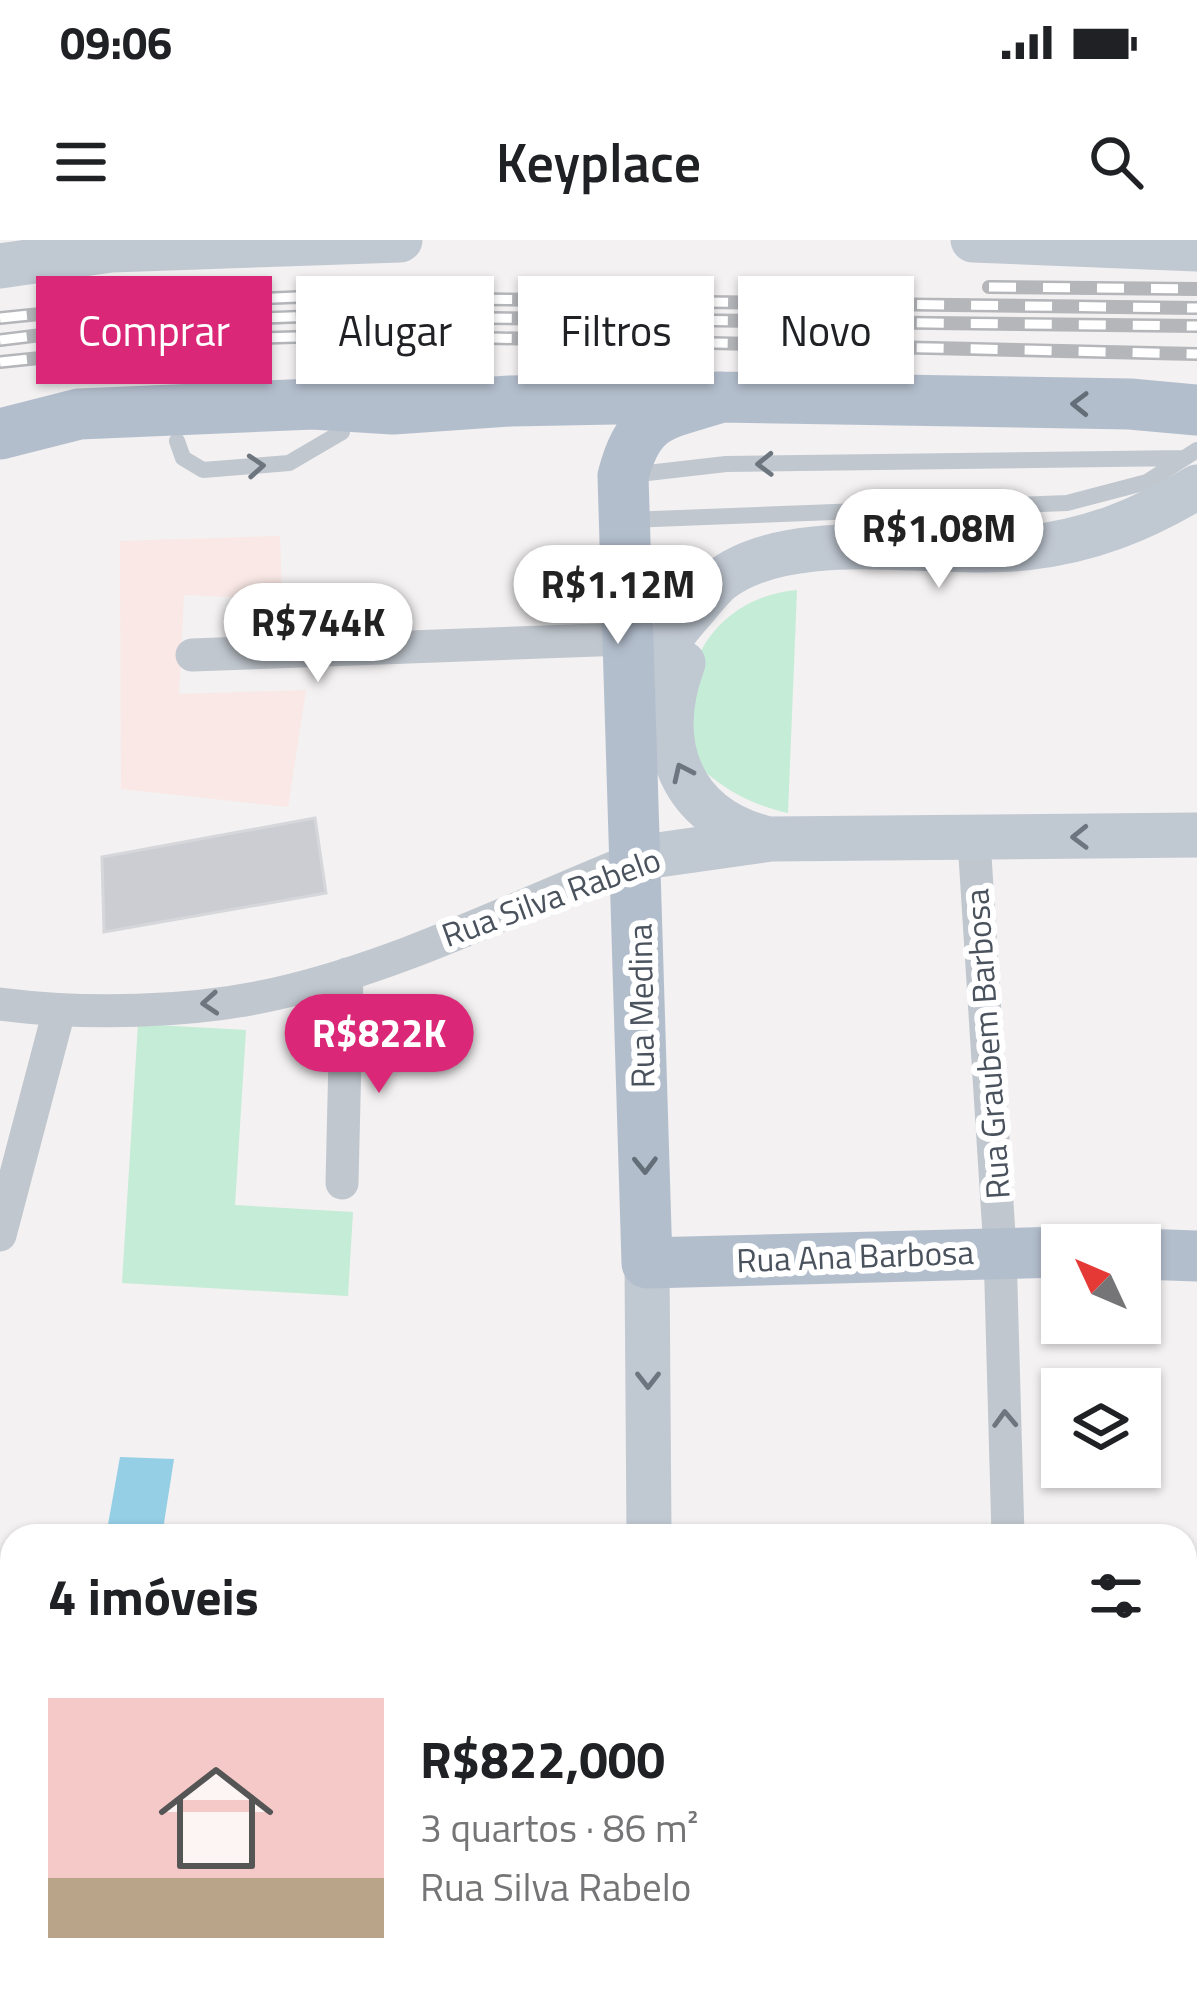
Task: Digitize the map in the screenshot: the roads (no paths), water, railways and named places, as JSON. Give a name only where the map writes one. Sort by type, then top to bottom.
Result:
[{"type":"main road","points":[[0,434],[177,440],[393,410],[510,400],[721,397],[1130,404],[1194,451]]},
{"type":"main road","name":"Rua Medina","points":[[647,1263],[624,498],[633,440],[656,418],[721,397]]},
{"type":"main road","points":[[510,400],[586,430],[624,498]]},
{"type":"main road","points":[[0,434],[80,414],[327,418]]},
{"type":"main road","name":"Rua Ana Barbosa","points":[[647,1263],[1041,1251]]},
{"type":"main road","points":[[1161,1255],[1197,1256]]},
{"type":"street","points":[[0,266],[111,250],[400,240]]},
{"type":"street","points":[[973,240],[1197,249]]},
{"type":"street","points":[[632,754],[654,666],[675,631],[711,590],[751,564],[803,550],[978,551],[1090,537],[1136,522],[1194,451]]},
{"type":"street","points":[[711,590],[674,686],[671,744],[689,789],[707,809],[729,825],[771,839]]},
{"type":"street","points":[[192,655],[626,640]]},
{"type":"street","name":"Rua Silva Rabelo","points":[[0,1004],[58,1012],[229,1002],[347,974],[637,858],[771,839],[1197,835]]},
{"type":"street","name":"Rua Graubem Barbosa","points":[[974,840],[1000,1250],[1008,1524]]},
{"type":"street","points":[[342,1184],[347,974]]},
{"type":"street","points":[[0,1235],[58,1012]]},
{"type":"street","name":"Rua Medina","points":[[647,1263],[649,1524]]},
{"type":"lane","points":[[624,498],[1067,503],[1147,482],[1194,451]]},
{"type":"lane","points":[[624,498],[726,464],[1194,451]]},
{"type":"water","points":[[120,1457],[174,1459],[164,1524],[108,1524]]},
{"type":"railway","points":[[989,287],[1197,289]]},
{"type":"railway","points":[[0,318],[149,303],[299,297],[1197,308]]},
{"type":"railway","points":[[0,340],[140,323],[315,316],[1197,326]]},
{"type":"railway","points":[[0,362],[227,339],[360,335],[1197,354]]}]
